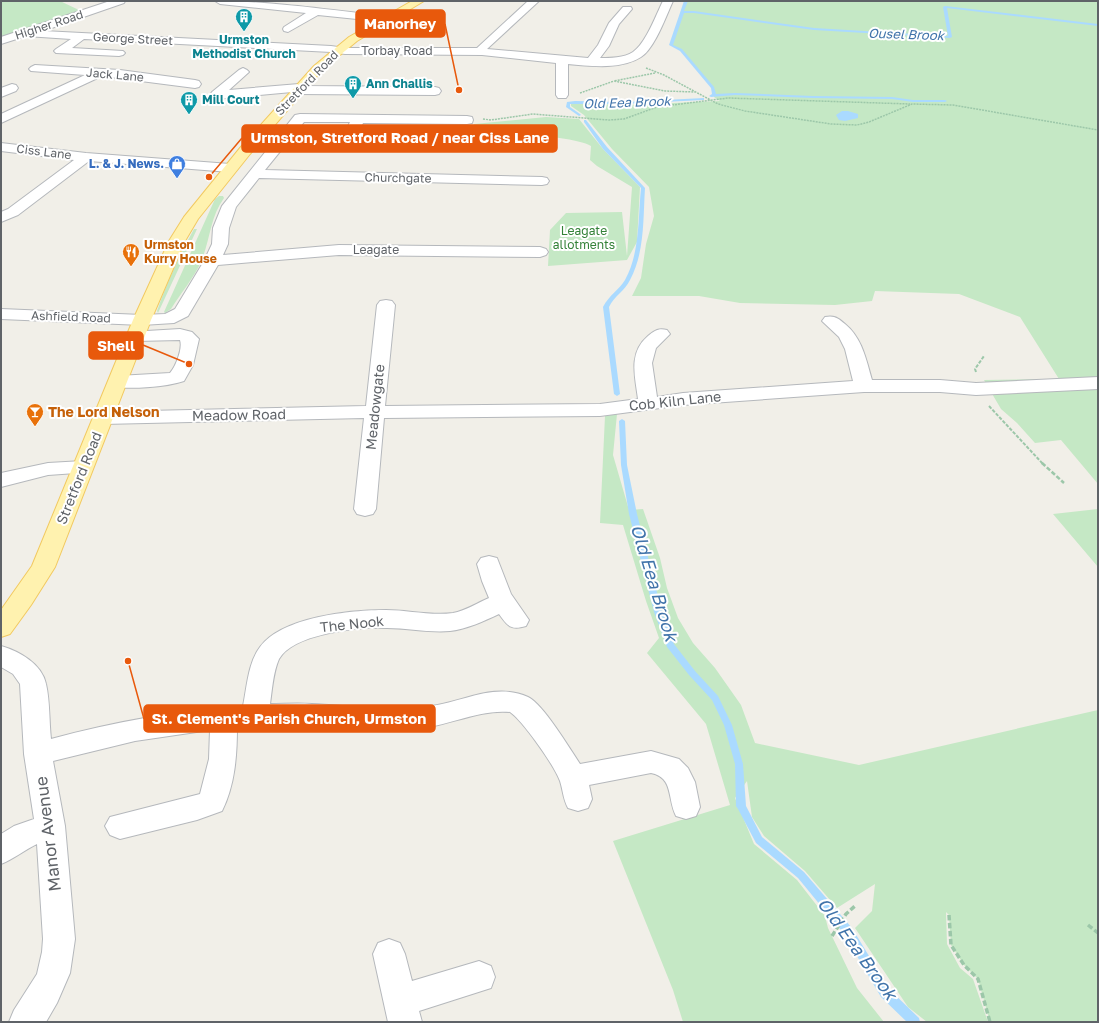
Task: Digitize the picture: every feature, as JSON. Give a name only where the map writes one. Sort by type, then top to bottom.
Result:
[{"type":"main road","name":"Stretford Road","points":[[1,628],[24,599],[43,566],[139,328],[177,241],[192,217],[244,151],[298,89],[338,50],[386,19],[419,1]]},
{"type":"street","name":"Higher Road","points":[[1,41],[120,1]]},
{"type":"street","points":[[480,52],[483,47],[534,1]]},
{"type":"street","points":[[627,60],[638,54],[645,47],[668,1]]},
{"type":"street","points":[[217,3],[386,19]]},
{"type":"street","points":[[278,46],[289,33],[317,12]]},
{"type":"street","points":[[591,62],[603,46],[610,30],[628,13]]},
{"type":"street","name":"George Street","points":[[24,33],[166,40],[247,42],[278,46],[338,50]]},
{"type":"street","points":[[82,36],[60,51],[127,54]]},
{"type":"street","points":[[154,50],[166,40]]},
{"type":"street","points":[[228,53],[247,42]]},
{"type":"street","name":"Torbay Road","points":[[338,50],[480,52],[591,62],[627,60]]},
{"type":"street","points":[[562,60],[568,95]]},
{"type":"street","name":"Jack Lane","points":[[35,69],[53,68],[188,81]]},
{"type":"street","points":[[243,72],[216,95],[327,86],[435,91]]},
{"type":"street","points":[[1,119],[102,73]]},
{"type":"street","name":"Stretford Road","points":[[139,328],[168,319],[182,312],[189,299],[200,285],[220,244],[224,218],[229,206],[300,118],[358,119]]},
{"type":"street","points":[[346,145],[358,119],[467,120]]},
{"type":"street","name":"Ciss Lane","points":[[1,147],[86,157],[230,168]]},
{"type":"street","points":[[244,151],[272,152]]},
{"type":"street","points":[[1,217],[13,212],[86,157]]},
{"type":"street","name":"Churchgate","points":[[254,174],[542,181]]},
{"type":"street","points":[[211,192],[238,194]]},
{"type":"street","name":"Leagate","points":[[212,261],[339,250],[540,252]]},
{"type":"street","name":"Meadowgate","points":[[365,509],[386,305]]},
{"type":"street","name":"Ashfield Road","points":[[1,314],[139,328]]},
{"type":"street","points":[[831,321],[846,334],[854,349],[864,386]]},
{"type":"street","points":[[118,382],[166,379],[176,377],[182,371],[190,345],[190,339],[180,334],[139,328]]},
{"type":"street","points":[[648,403],[643,363],[647,346],[661,334]]},
{"type":"street","name":"Cob Kiln Lane","points":[[374,412],[600,410],[690,398],[864,386],[940,386],[976,389],[1098,383]]},
{"type":"street","name":"Meadow Road","points":[[103,418],[374,412]]},
{"type":"street","points":[[1,480],[48,469],[84,467]]},
{"type":"street","name":"The Nook","points":[[255,715],[268,654],[280,641],[295,634],[320,626],[376,618],[432,623],[453,622],[509,611],[494,586],[489,564]]},
{"type":"street","name":"Manor Avenue","points":[[1,655],[22,667],[33,683],[38,754],[50,826],[59,939],[58,955],[54,974],[46,991],[26,1022]]},
{"type":"street","points":[[38,754],[79,742],[191,720],[255,715],[301,714],[398,719],[436,716],[494,702],[508,701],[520,705],[530,714],[576,788],[650,762],[662,764],[672,768],[680,777],[686,807]]},
{"type":"street","points":[[120,826],[197,808],[212,802],[223,759],[224,718]]},
{"type":"street","points":[[1,851],[14,839],[25,833],[50,826]]},
{"type":"street","points":[[389,954],[402,1012],[479,977]]},
{"type":"path","points":[[627,60],[711,100],[745,111],[762,114],[827,123],[857,125],[869,122],[912,104]]},
{"type":"path","points":[[568,95],[614,81],[657,73]]},
{"type":"path","points":[[614,81],[665,91],[695,92]]},
{"type":"path","points":[[467,120],[475,118],[491,120],[533,114],[608,120],[624,119],[657,107],[728,98],[753,98],[953,105],[1098,130]]},
{"type":"path","points":[[984,356],[975,369],[976,389],[987,404],[1011,428],[1034,456],[1064,483]]},
{"type":"path","points":[[832,936],[846,914],[855,906]]},
{"type":"path","points":[[950,915],[951,945],[964,965],[978,979],[990,1022]]},
{"type":"path","points":[[1088,925],[1098,933]]},
{"type":"green space","points":[[1,1],[60,1],[79,10],[73,14],[1,37]]},
{"type":"green space","points":[[686,1],[1098,1],[1098,484],[1061,440],[1035,443],[1017,423],[1001,409],[984,380],[1059,379],[1020,317],[959,294],[875,291],[872,301],[835,305],[740,303],[699,296],[632,296],[641,278],[646,244],[654,216],[649,187],[612,149],[584,115],[571,106],[571,104],[626,105],[720,101],[714,97],[713,88],[681,50],[671,45]]},
{"type":"green space","name":"Leagate allotments","points":[[546,117],[579,119],[603,149],[640,187],[637,242],[627,260],[548,266],[550,230],[566,213],[622,212],[627,256],[632,187],[597,166],[590,160],[591,146],[567,139],[526,135],[473,143],[474,124]]},
{"type":"green space","points":[[219,196],[223,196],[224,198],[219,205],[213,221],[201,262],[191,280],[171,309],[165,313],[164,312],[215,199]]},
{"type":"green space","points":[[194,229],[197,229],[158,313],[157,311],[169,279]]},
{"type":"green space","points":[[617,414],[613,455],[629,510],[643,509],[660,558],[667,588],[678,618],[693,643],[715,668],[741,705],[755,743],[859,765],[1098,710],[1098,1022],[990,1022],[978,979],[964,965],[951,945],[949,915],[946,912],[947,944],[960,968],[973,979],[988,1022],[927,1022],[908,1007],[855,928],[872,911],[875,884],[837,908],[805,871],[764,836],[752,817],[747,781],[735,798],[754,844],[797,880],[825,916],[828,928],[857,988],[884,1022],[683,1022],[673,990],[613,841],[730,805],[706,724],[647,653],[659,638],[623,525],[600,523],[605,416]]},
{"type":"green space","points":[[1098,509],[1098,567],[1053,514]]},
{"type":"water","points":[[842,111],[858,114],[858,118],[845,121],[839,120],[836,115]]},
{"type":"waterway","name":"Old Eea Brook","points":[[682,12],[686,1]]},
{"type":"waterway","name":"Ousel Brook","points":[[682,12],[694,12],[814,29],[950,37],[945,7],[1098,25]]},
{"type":"waterway","points":[[682,12],[671,45],[681,50],[713,88],[714,94],[711,96],[735,94],[892,98],[913,101],[945,101]]},
{"type":"waterway","name":"Old Eea Brook","points":[[579,115],[568,107],[568,103],[625,103],[703,99]]},
{"type":"waterway","name":"Old Eea Brook","points":[[585,121],[605,148],[643,188],[640,234],[633,268],[626,283],[611,298],[606,307],[617,394]]},
{"type":"waterway","name":"Old Eea Brook","points":[[622,421],[624,465],[633,514],[658,612],[670,645],[692,673],[715,698],[728,725],[739,764],[741,806],[759,840],[801,875],[848,931],[885,993],[915,1022]]},
{"type":"place","name":"Urmston Methodist Church","points":[[244,32]]},
{"type":"place","name":"Manorhey","points":[[459,90]]},
{"type":"place","name":"Ann Challis","points":[[353,99]]},
{"type":"place","name":"Mill Court","points":[[189,115]]},
{"type":"place","name":"Urmston, Stretford Road / near Ciss Lane","points":[[209,177]]},
{"type":"place","name":"L. & J. News.","points":[[177,179]]},
{"type":"place","name":"Urmston Kurry House","points":[[131,267]]},
{"type":"place","name":"Shell","points":[[189,364]]},
{"type":"place","name":"The Lord Nelson","points":[[35,427]]},
{"type":"place","name":"St. Clement's Parish Church, Urmston","points":[[128,661]]}]
